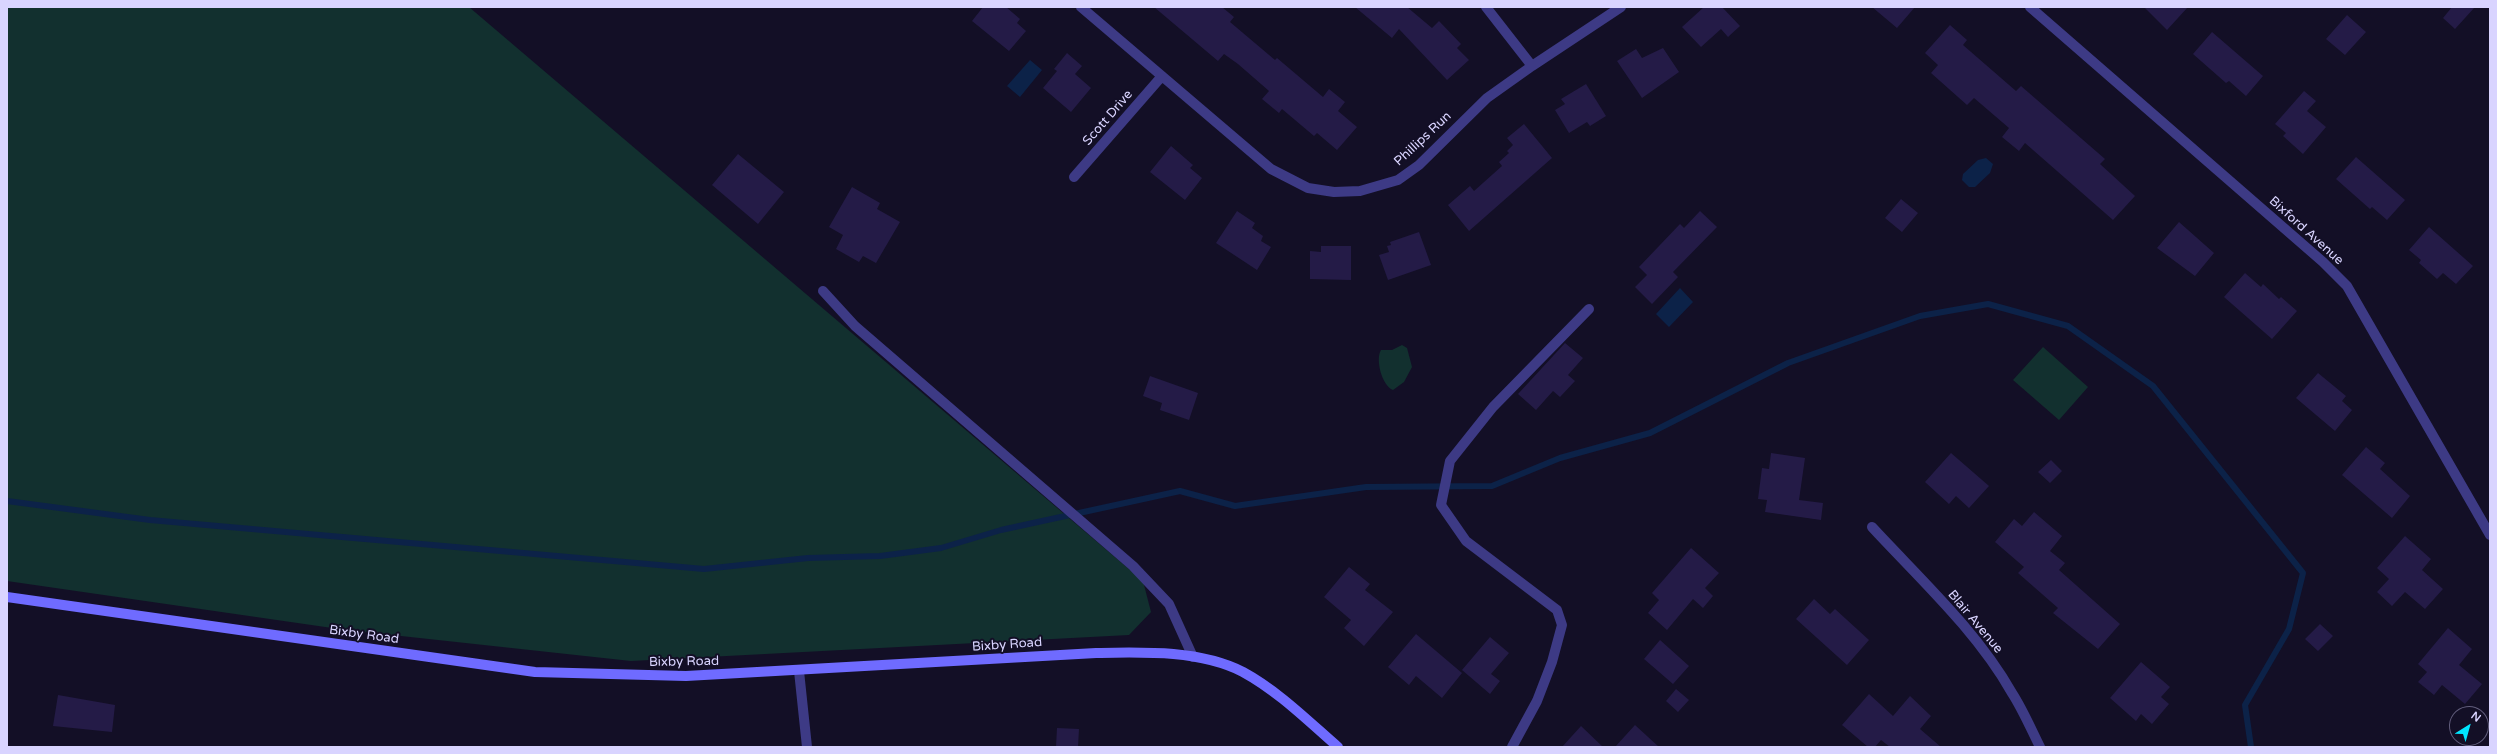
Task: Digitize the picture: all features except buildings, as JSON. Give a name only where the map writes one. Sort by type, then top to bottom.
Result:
[{"type":"street","name":"Phillips Run","points":[[1082,7],[1282,176],[1308,188],[1346,192],[1360,191],[1398,180],[1419,165],[1488,98],[1532,66],[1621,7]]},
{"type":"street","points":[[1486,7],[1532,66]]},
{"type":"street","name":"Bixford Avenue","points":[[2030,7],[2317,256],[2347,286],[2490,535]]},
{"type":"street","name":"Scott Drive","points":[[1074,177],[1162,76]]},
{"type":"street","points":[[823,291],[855,326],[1133,566],[1169,604],[1193,658]]},
{"type":"street","points":[[1512,747],[1536,700],[1552,662],[1562,626],[1556,610],[1466,541],[1441,505],[1450,461],[1493,407],[1589,309]]},
{"type":"street","name":"Blair Avenue","points":[[1872,527],[1935,595],[1992,662],[2012,692],[2040,747]]},
{"type":"street","name":"Bixby Road","points":[[7,597],[535,672],[656,676],[799,671],[1096,653],[1156,654],[1193,658],[1228,665],[1257,680],[1338,747]]},
{"type":"street","points":[[799,671],[807,747]]},
{"type":"green space","points":[[7,7],[469,7],[1143,581],[1151,612],[1129,635],[631,661],[346,630],[7,581]]},
{"type":"green space","points":[[1402,345],[1407,348],[1412,367],[1404,382],[1393,390],[1389,388],[1383,378],[1379,366],[1379,354],[1381,350],[1392,350]]},
{"type":"green space","points":[[2043,347],[2088,387],[2059,420],[2013,380]]},
{"type":"water","points":[[1030,60],[1042,70],[1020,97],[1007,86]]},
{"type":"water","points":[[1986,158],[1993,164],[1990,173],[1975,187],[1969,187],[1962,180],[1963,174],[1978,160]]},
{"type":"water","points":[[1680,288],[1693,302],[1669,327],[1656,314]]},
{"type":"waterway","points":[[7,501],[150,520],[704,569],[808,558],[880,556],[941,548],[1001,530],[1180,491],[1235,506],[1366,487],[1492,486],[1560,458],[1650,433],[1788,363],[1920,316],[1988,304],[2068,326],[2153,386],[2303,573],[2289,629],[2245,705],[2251,747]]}]
